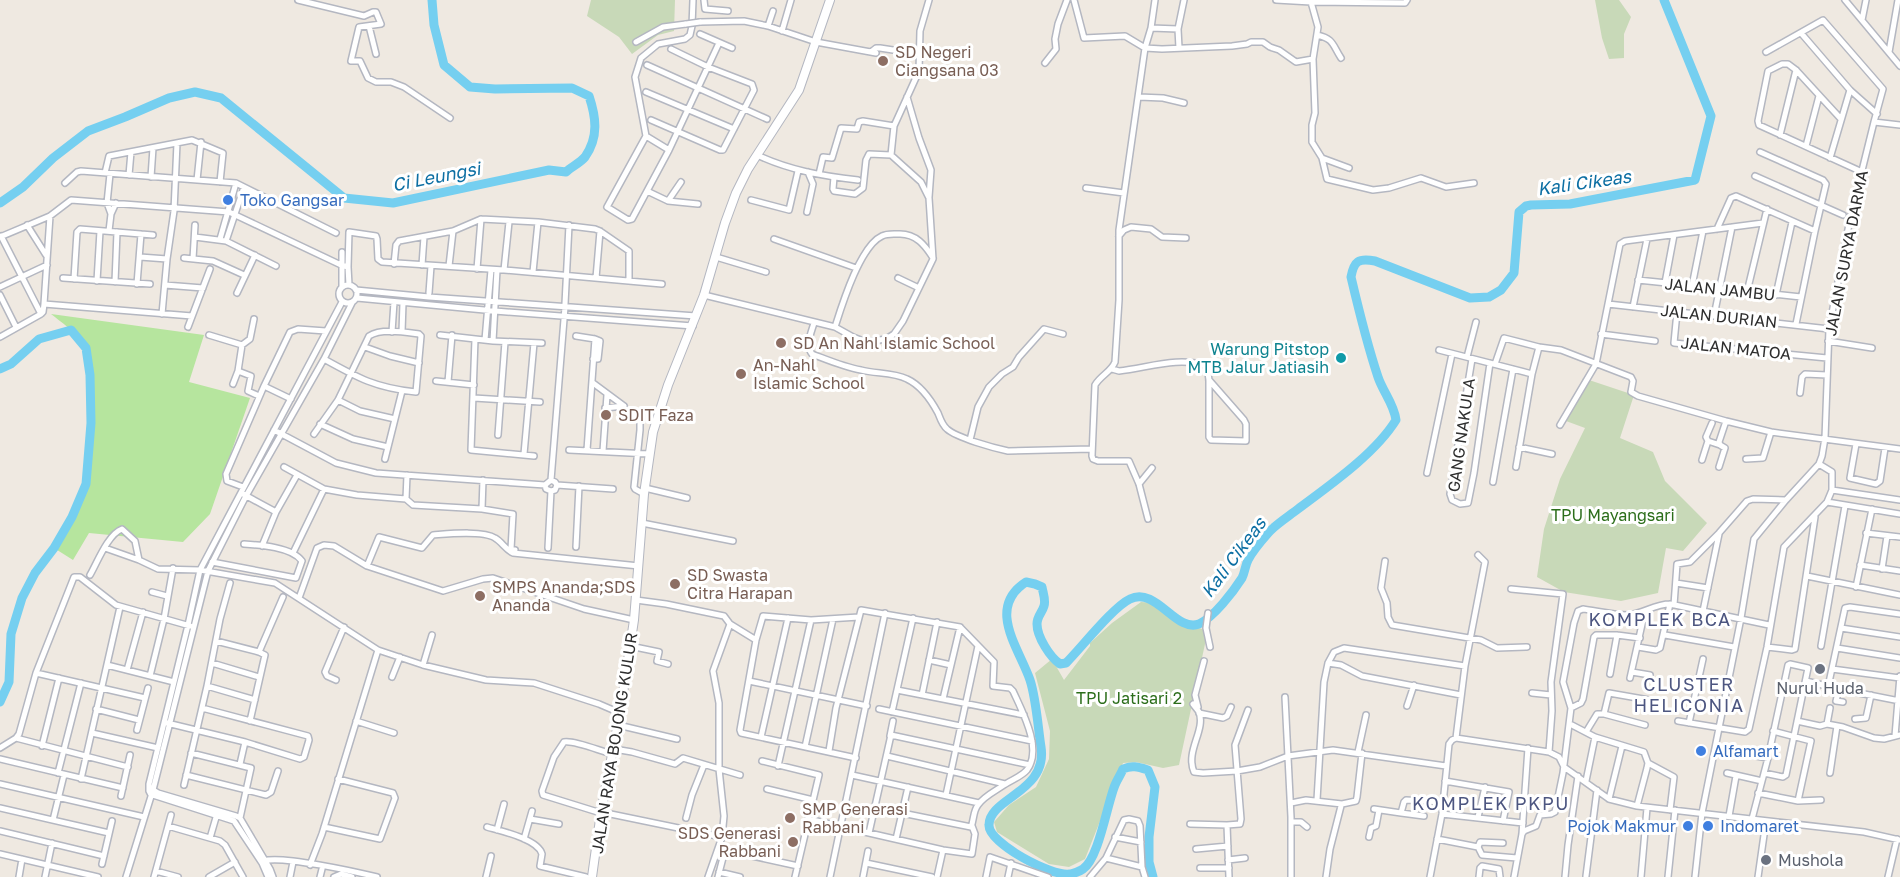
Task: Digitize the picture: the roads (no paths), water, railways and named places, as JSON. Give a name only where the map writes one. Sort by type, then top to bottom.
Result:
[{"type":"main road","name":"JALAN RAYA BOJONG KULUR","points":[[592,877],[634,620],[644,491],[653,432],[704,295],[736,193],[757,155],[799,90],[830,0]]},
{"type":"street","points":[[298,0],[364,16],[374,12],[381,24],[358,28],[351,61],[360,61],[368,78],[376,82],[391,82],[404,87],[450,118]]},
{"type":"street","points":[[693,0],[690,35],[685,39],[658,44],[641,58],[635,77],[646,136],[607,207],[630,220],[669,150],[719,43]]},
{"type":"street","points":[[704,0],[705,9],[708,11],[728,11]]},
{"type":"street","points":[[782,31],[791,0]]},
{"type":"street","points":[[891,155],[894,126],[919,72],[920,31],[929,0]]},
{"type":"street","points":[[1045,63],[1056,49],[1058,24],[1067,0]]},
{"type":"street","points":[[1074,0],[1084,38],[1125,36],[1145,48],[1232,46],[1263,42],[1296,62],[1313,59]]},
{"type":"street","points":[[1148,519],[1139,484],[1129,461],[1096,460],[1092,456],[1092,449],[1095,385],[1100,377],[1112,369],[1115,354],[1119,300],[1119,236],[1145,48],[1155,0]]},
{"type":"street","points":[[1179,48],[1178,29],[1184,0]]},
{"type":"street","points":[[1276,0],[1365,1],[1396,4],[1405,3],[1407,0]]},
{"type":"street","points":[[1845,0],[1900,66]]},
{"type":"street","points":[[1862,20],[1866,0]]},
{"type":"street","points":[[1889,52],[1898,0]]},
{"type":"street","points":[[1311,2],[1318,27],[1313,59],[1315,113],[1312,142],[1322,158],[1327,179],[1373,190],[1389,188],[1421,178],[1446,187],[1474,183]]},
{"type":"street","points":[[768,26],[773,10]]},
{"type":"street","name":"JALAN SURYA DARMA","points":[[1695,877],[1702,813],[1741,618],[1754,540],[1819,464],[1822,456],[1825,438],[1829,329],[1850,219],[1883,89],[1823,20],[1801,33]]},
{"type":"street","points":[[636,42],[663,27],[700,22],[744,21],[768,26],[816,42],[873,53],[876,48],[880,48],[919,54]]},
{"type":"street","points":[[369,26],[376,54]]},
{"type":"street","points":[[1151,28],[1178,29]]},
{"type":"street","points":[[1766,52],[1801,33],[1850,90],[1877,114]]},
{"type":"street","points":[[700,34],[732,48]]},
{"type":"street","points":[[1317,35],[1332,41],[1341,58]]},
{"type":"street","points":[[651,120],[720,150],[725,147],[754,90],[752,84],[708,67],[671,49]]},
{"type":"street","points":[[1841,119],[1796,70],[1785,63],[1768,71],[1759,125],[1862,172]]},
{"type":"street","points":[[647,65],[766,119]]},
{"type":"street","points":[[1780,135],[1796,70]]},
{"type":"street","points":[[1830,158],[1850,90]]},
{"type":"street","points":[[646,92],[734,129]]},
{"type":"street","points":[[1806,146],[1819,96]]},
{"type":"street","points":[[704,295],[835,327],[866,342],[886,339],[894,334],[903,321],[933,259],[929,198],[931,170],[916,130],[908,97]]},
{"type":"street","points":[[1139,97],[1163,98],[1184,104]]},
{"type":"street","points":[[819,174],[823,157],[832,158],[841,128],[857,129],[859,122],[894,126]]},
{"type":"street","points":[[1874,122],[1900,125]]},
{"type":"street","points":[[646,136],[669,150]]},
{"type":"street","points":[[111,214],[107,203],[108,156],[192,140],[201,142],[224,154],[220,182]]},
{"type":"street","points":[[196,180],[201,142]]},
{"type":"street","points":[[162,314],[174,208],[177,143]]},
{"type":"street","points":[[151,177],[153,148]]},
{"type":"street","points":[[129,176],[131,152]]},
{"type":"street","points":[[1760,152],[1825,182],[1826,188],[1796,324]]},
{"type":"street","points":[[834,177],[834,191],[855,194],[860,192],[864,183],[866,160],[869,154],[891,155],[921,182],[929,198]]},
{"type":"street","points":[[757,155],[798,171],[858,180]]},
{"type":"street","points":[[1322,158],[1350,168]]},
{"type":"street","points":[[65,183],[79,171],[236,183],[336,233]]},
{"type":"street","points":[[751,200],[789,210],[798,171]]},
{"type":"street","points":[[807,212],[813,184],[808,172]]},
{"type":"street","points":[[1755,176],[1843,215]]},
{"type":"street","points":[[668,201],[681,182]]},
{"type":"street","points":[[223,240],[236,183]]},
{"type":"street","points":[[231,213],[244,187]]},
{"type":"street","points":[[1086,188],[1124,193]]},
{"type":"street","points":[[647,191],[668,201],[698,204]]},
{"type":"street","points":[[1717,229],[1734,196],[1815,231]]},
{"type":"street","points":[[41,314],[1,236],[50,216],[71,200],[231,213],[344,266]]},
{"type":"street","points":[[109,231],[111,214],[116,203]]},
{"type":"street","points":[[1747,292],[1767,209]]},
{"type":"street","points":[[0,337],[43,312],[50,216]]},
{"type":"street","points":[[394,264],[398,242],[453,231],[481,219],[538,222],[600,231],[628,251],[629,281]]},
{"type":"street","points":[[477,269],[481,219]]},
{"type":"street","points":[[504,270],[509,222]]},
{"type":"street","points":[[533,272],[538,222]]},
{"type":"street","points":[[1776,295],[1792,222]]},
{"type":"street","points":[[1560,425],[1596,364],[1620,244],[1763,223]]},
{"type":"street","points":[[27,225],[46,256]]},
{"type":"street","points":[[193,259],[195,225]]},
{"type":"street","points":[[274,430],[345,466],[376,473],[545,485],[551,480],[569,225]]},
{"type":"street","points":[[1119,236],[1131,227],[1151,229],[1162,237],[1186,238]]},
{"type":"street","points":[[1714,316],[1732,227]]},
{"type":"street","points":[[74,279],[77,232],[82,229],[153,235]]},
{"type":"street","points":[[97,280],[100,231]]},
{"type":"street","points":[[449,266],[453,231]]},
{"type":"street","points":[[596,278],[600,231]]},
{"type":"street","points":[[1692,286],[1703,231]]},
{"type":"street","points":[[115,282],[117,232]]},
{"type":"street","points":[[342,302],[339,291],[342,287],[349,232],[376,236],[380,261],[394,264],[533,272],[662,284]]},
{"type":"street","points":[[137,284],[141,234]]},
{"type":"street","points":[[835,327],[856,268],[880,236],[905,234],[920,240],[933,259]]},
{"type":"street","points":[[1665,283],[1674,235]]},
{"type":"street","points":[[195,237],[223,240],[276,266]]},
{"type":"street","points":[[422,265],[424,237]]},
{"type":"street","points":[[774,239],[856,268]]},
{"type":"street","points":[[1633,307],[1647,239]]},
{"type":"street","points":[[342,252],[349,285],[356,290],[488,302],[696,316]]},
{"type":"street","points":[[237,293],[255,255]]},
{"type":"street","points":[[716,256],[766,272]]},
{"type":"street","points":[[140,257],[167,259]]},
{"type":"street","points":[[184,258],[213,261],[244,275]]},
{"type":"street","points":[[0,287],[47,265]]},
{"type":"street","points":[[429,293],[431,266]]},
{"type":"street","points":[[188,327],[210,270]]},
{"type":"street","points":[[485,340],[488,302],[494,270]]},
{"type":"street","points":[[493,341],[494,270]]},
{"type":"street","points":[[63,278],[150,284]]},
{"type":"street","points":[[898,278],[919,288]]},
{"type":"street","name":"JALAN JAMBU","points":[[1638,280],[1801,297]]},
{"type":"street","points":[[165,285],[203,288]]},
{"type":"street","points":[[342,287],[349,285]]},
{"type":"street","points":[[126,877],[152,792],[176,682],[208,571],[243,492],[281,435],[324,359],[354,300],[356,290]]},
{"type":"street","points":[[0,295],[16,327]]},
{"type":"street","points":[[342,302],[354,300],[394,302],[693,326]]},
{"type":"street","points":[[191,626],[200,570],[342,302]]},
{"type":"street","points":[[392,332],[394,302]]},
{"type":"street","points":[[402,332],[403,303]]},
{"type":"street","points":[[44,304],[192,316]]},
{"type":"street","name":"JALAN DURIAN","points":[[1608,304],[1829,329]]},
{"type":"street","name":"JALAN MATOA","points":[[1677,312],[1674,343],[1827,358]]},
{"type":"street","points":[[233,384],[242,345],[250,339],[254,319]]},
{"type":"street","points":[[1470,358],[1476,322]]},
{"type":"street","points":[[814,323],[809,345],[812,354],[862,371],[896,375],[907,379],[917,385],[947,429],[970,440],[1008,451],[1092,449]]},
{"type":"street","points":[[276,512],[227,481],[226,474],[259,396],[290,332],[298,329],[326,331]]},
{"type":"street","points":[[970,440],[978,406],[989,387],[1013,367],[1044,329],[1063,334]]},
{"type":"street","points":[[314,434],[338,400],[352,374],[371,334],[402,332],[421,336],[416,392],[376,385],[352,374],[324,359]]},
{"type":"street","points":[[1601,334],[1655,341]]},
{"type":"street","points":[[209,335],[242,345]]},
{"type":"street","points":[[440,335],[542,344]]},
{"type":"street","points":[[448,382],[452,335]]},
{"type":"street","points":[[576,336],[600,341],[598,359],[593,359],[587,450]]},
{"type":"street","points":[[1493,364],[1504,338],[1561,350],[1631,377],[1633,381],[1631,392],[1638,396],[1726,421],[1771,432],[1900,449]]},
{"type":"street","points":[[475,339],[471,450],[534,456]]},
{"type":"street","points":[[1828,341],[1872,348]]},
{"type":"street","points":[[498,435],[505,342]]},
{"type":"street","points":[[524,454],[534,343]]},
{"type":"street","points":[[365,347],[420,363]]},
{"type":"street","points":[[1516,467],[1539,347]]},
{"type":"street","points":[[1439,350],[1532,374]]},
{"type":"street","points":[[1427,473],[1452,354]]},
{"type":"street","name":"GANG NAKULA","points":[[1470,358],[1450,494],[1454,502],[1464,505],[1468,503],[1493,364]]},
{"type":"street","points":[[1112,369],[1119,371],[1168,363],[1195,362],[1207,366],[1209,437],[1211,440],[1246,441],[1244,420],[1209,380]]},
{"type":"street","points":[[1493,482],[1514,369]]},
{"type":"street","points":[[238,370],[251,376],[248,391],[259,396]]},
{"type":"street","points":[[1800,393],[1802,377],[1805,374],[1827,375]]},
{"type":"street","points":[[436,381],[474,385]]},
{"type":"street","points":[[593,383],[624,406],[605,408]]},
{"type":"street","points":[[264,386],[291,399]]},
{"type":"street","points":[[385,459],[402,391]]},
{"type":"street","points":[[603,451],[607,394]]},
{"type":"street","points":[[474,398],[540,402]]},
{"type":"street","points":[[338,400],[360,411],[395,419]]},
{"type":"street","points":[[640,421],[635,489],[687,498]]},
{"type":"street","points":[[1720,445],[1726,421]]},
{"type":"street","points":[[1702,460],[1708,441],[1706,434],[1712,423]]},
{"type":"street","points":[[320,424],[353,439],[388,447]]},
{"type":"street","points":[[1746,459],[1762,458],[1771,432]]},
{"type":"street","points":[[1708,441],[1725,448],[1719,467]]},
{"type":"street","points":[[1856,444],[1850,478],[1876,484],[1880,481],[1885,448]]},
{"type":"street","points":[[1519,447],[1552,454]]},
{"type":"street","points":[[569,450],[650,454]]},
{"type":"street","points":[[1678,721],[1745,732],[1749,729],[1767,647],[1784,547],[1815,517],[1827,502],[1832,490],[1832,472],[1819,464]]},
{"type":"street","points":[[284,467],[324,489],[357,495],[406,499],[413,505],[513,514],[511,549],[530,551]]},
{"type":"street","points":[[1139,484],[1152,468]]},
{"type":"street","points":[[262,546],[276,512],[297,475]]},
{"type":"street","points":[[406,499],[407,475]]},
{"type":"street","points":[[483,480],[483,510]]},
{"type":"street","points":[[551,480],[556,485],[613,489]]},
{"type":"street","points":[[545,485],[546,489],[551,491]]},
{"type":"street","points":[[551,491],[555,490],[556,485]]},
{"type":"street","points":[[576,547],[579,486]]},
{"type":"street","points":[[293,553],[324,489]]},
{"type":"street","points":[[1832,490],[1900,500]]},
{"type":"street","points":[[548,548],[551,491]]},
{"type":"street","points":[[1638,647],[1659,650],[1662,646],[1672,605],[1677,564],[1690,562],[1747,501],[1753,499],[1786,500]]},
{"type":"street","points":[[1827,502],[1900,514]]},
{"type":"street","points":[[1821,646],[1845,506]]},
{"type":"street","points":[[1856,587],[1872,509]]},
{"type":"street","points":[[1767,647],[1795,649],[1815,517]]},
{"type":"street","points":[[642,523],[733,541]]},
{"type":"street","points":[[90,575],[105,548],[117,531],[122,529],[135,541],[139,560]]},
{"type":"street","points":[[368,566],[380,537],[422,548],[433,535],[467,533],[492,536],[513,553],[639,566]]},
{"type":"street","points":[[1703,611],[1719,533]]},
{"type":"street","points":[[1866,533],[1900,537]]},
{"type":"street","points":[[1882,569],[1887,536]]},
{"type":"street","points":[[212,562],[296,578],[302,561],[293,553],[243,544]]},
{"type":"street","points":[[299,598],[317,548],[334,546],[368,566],[443,591],[493,578],[584,609],[634,620]]},
{"type":"street","points":[[105,548],[158,569],[200,570],[275,583],[378,650],[423,665],[486,680],[534,683],[620,713]]},
{"type":"street","points":[[1456,738],[1465,666],[1485,562],[1478,555]]},
{"type":"street","points":[[1385,561],[1381,588],[1392,625],[1481,640],[1495,647],[1527,646]]},
{"type":"street","points":[[1860,565],[1900,571]]},
{"type":"street","points":[[150,676],[164,619],[173,568]]},
{"type":"street","points":[[1807,576],[1900,595]]},
{"type":"street","points":[[0,748],[16,738],[21,730],[36,673],[74,577],[80,577],[120,607],[191,626]]},
{"type":"street","points":[[184,785],[230,583]]},
{"type":"street","points":[[1676,583],[1708,588]]},
{"type":"street","points":[[1511,589],[1563,594],[1551,682],[1552,724],[1549,752]]},
{"type":"street","points":[[152,592],[168,596]]},
{"type":"street","points":[[259,652],[283,597]]},
{"type":"street","points":[[636,600],[724,616],[730,624],[756,640]]},
{"type":"street","points":[[1522,834],[1536,826],[1540,815],[1555,812],[1564,767],[1571,708],[1563,682],[1578,611],[1583,609],[1627,615],[1652,607],[1672,605],[1769,625]]},
{"type":"street","points":[[81,779],[120,607]]},
{"type":"street","points":[[1828,687],[1844,610],[1847,607],[1900,614]]},
{"type":"street","points":[[808,819],[972,854],[975,834],[972,826],[979,803],[1023,774],[1030,765],[1033,751],[1024,715],[1011,689],[993,686],[994,662],[960,627],[863,609],[859,617],[839,700],[829,751]]},
{"type":"street","points":[[1630,678],[1641,638],[1645,611]]},
{"type":"street","points":[[127,670],[143,612]]},
{"type":"street","points":[[830,877],[885,613]]},
{"type":"street","points":[[1208,613],[1206,628],[1210,647]]},
{"type":"street","points":[[856,758],[783,743],[740,731],[756,640],[763,616],[811,620],[859,617]]},
{"type":"street","points":[[761,737],[788,618]]},
{"type":"street","points":[[892,712],[913,618]]},
{"type":"street","points":[[805,747],[833,619]]},
{"type":"street","points":[[778,766],[811,620]]},
{"type":"street","points":[[922,694],[937,622]]},
{"type":"street","points":[[708,877],[722,837],[724,816],[719,769],[719,702],[713,671],[730,624]]},
{"type":"street","points":[[336,680],[327,676],[325,672],[344,627]]},
{"type":"street","points":[[943,699],[960,627]]},
{"type":"street","points":[[1841,628],[1900,638]]},
{"type":"street","points":[[1571,708],[1581,704],[1583,699],[1594,637],[1599,634],[1641,638]]},
{"type":"street","points":[[423,665],[432,635]]},
{"type":"street","points":[[1610,674],[1617,635]]},
{"type":"street","points":[[1665,635],[1734,647]]},
{"type":"street","points":[[216,641],[265,655],[250,721]]},
{"type":"street","points":[[630,646],[659,652],[657,661],[668,664]]},
{"type":"street","points":[[946,795],[978,646]]},
{"type":"street","points":[[1317,800],[1324,682],[1328,663],[1334,652],[1344,648],[1465,666]]},
{"type":"street","points":[[1837,648],[1900,658]]},
{"type":"street","points":[[310,865],[324,827],[378,650]]},
{"type":"street","points":[[392,677],[399,657]]},
{"type":"street","points":[[1689,723],[1702,659]]},
{"type":"street","points":[[929,660],[951,665]]},
{"type":"street","points":[[1204,661],[1195,695],[1200,722],[1190,759],[1194,772],[1237,771],[1260,767],[1288,756],[1343,750],[1446,766]]},
{"type":"street","points":[[212,663],[260,677]]},
{"type":"street","points":[[1328,663],[1341,665],[1362,676],[1461,695]]},
{"type":"street","points":[[106,665],[176,682]]},
{"type":"street","points":[[1752,819],[1788,665],[1809,668],[1785,776],[1764,773]]},
{"type":"street","points":[[1797,721],[1820,726],[1827,724],[1837,726],[1874,738],[1884,739],[1897,735],[1900,677],[1832,669]]},
{"type":"street","points":[[1632,672],[1650,675]]},
{"type":"street","points":[[36,673],[145,698]]},
{"type":"street","points":[[42,746],[59,678]]},
{"type":"street","points":[[749,681],[867,706]]},
{"type":"street","points":[[1806,681],[1899,700]]},
{"type":"street","points":[[53,820],[63,751],[81,683]]},
{"type":"street","points":[[1407,706],[1414,685]]},
{"type":"street","points":[[207,687],[255,700]]},
{"type":"street","points":[[137,730],[148,688]]},
{"type":"street","points":[[1839,689],[1836,701],[1843,702]]},
{"type":"street","points":[[897,690],[1024,715]]},
{"type":"street","points":[[1532,693],[1551,695]]},
{"type":"street","points":[[1604,714],[1609,693],[1648,700]]},
{"type":"street","points":[[1855,719],[1866,718],[1870,695]]},
{"type":"street","points":[[1285,697],[1291,802],[1291,877]]},
{"type":"street","points":[[1193,704],[1198,712],[1223,718],[1227,716],[1232,707]]},
{"type":"street","points":[[166,723],[245,742],[302,759],[304,757],[309,740],[306,736],[202,708]]},
{"type":"street","points":[[1827,724],[1830,708]]},
{"type":"street","points":[[96,709],[139,720]]},
{"type":"street","points":[[879,709],[1032,741]]},
{"type":"street","points":[[1190,824],[1240,824],[1235,740],[1248,710]]},
{"type":"street","points":[[1586,732],[1597,714],[1645,725]]},
{"type":"street","points":[[1291,802],[1317,800],[1342,804],[1356,801],[1366,715]]},
{"type":"street","points":[[356,721],[394,733]]},
{"type":"street","points":[[869,833],[893,721]]},
{"type":"street","points":[[166,723],[148,788],[152,792],[230,818],[238,824],[273,877]]},
{"type":"street","points":[[1570,724],[1595,737],[1644,752],[1648,763],[1637,806]]},
{"type":"street","points":[[618,725],[676,739]]},
{"type":"street","points":[[1830,773],[1837,726]]},
{"type":"street","points":[[1773,731],[1809,739],[1812,743],[1798,801]]},
{"type":"street","points":[[92,733],[158,748]]},
{"type":"street","points":[[890,736],[1030,765]]},
{"type":"street","points":[[1586,782],[1595,737]]},
{"type":"street","points":[[16,738],[128,767]]},
{"type":"street","points":[[1430,877],[1442,814],[1449,744],[1456,738],[1549,752],[1559,757],[1564,767],[1609,799],[1637,806],[1864,832],[1898,840],[1888,877]]},
{"type":"street","points":[[722,837],[601,812],[543,795],[542,791],[554,757],[567,741],[613,752],[632,752],[675,764],[683,758],[740,775]]},
{"type":"street","points":[[240,764],[245,742]]},
{"type":"street","points":[[1609,799],[1622,746]]},
{"type":"street","points":[[1514,877],[1522,834],[1528,748]]},
{"type":"street","points":[[1732,752],[1768,758]]},
{"type":"street","points":[[191,753],[252,769],[240,819]]},
{"type":"street","points":[[121,796],[130,755]]},
{"type":"street","points":[[887,756],[1005,784]]},
{"type":"street","points":[[0,759],[123,788]]},
{"type":"street","points":[[762,761],[819,776],[795,877]]},
{"type":"street","points":[[1648,763],[1674,777],[1668,877]]},
{"type":"street","points":[[686,818],[704,765]]},
{"type":"street","points":[[186,775],[268,795],[278,771]]},
{"type":"street","points":[[1727,773],[1762,780]]},
{"type":"street","points":[[852,775],[979,803]]},
{"type":"street","points":[[1565,877],[1578,776]]},
{"type":"street","points":[[1729,816],[1736,776]]},
{"type":"street","points":[[324,827],[376,840],[380,839],[395,798],[393,793],[338,779]]},
{"type":"street","points":[[1445,781],[1509,792],[1503,821]]},
{"type":"street","points":[[0,784],[144,817]]},
{"type":"street","points":[[896,839],[908,787]]},
{"type":"street","points":[[1478,817],[1485,787]]},
{"type":"street","points":[[767,789],[813,800]]},
{"type":"street","points":[[1586,876],[1597,790]]},
{"type":"street","points":[[1758,794],[1798,801],[1821,800]]},
{"type":"street","points":[[1401,813],[1406,800],[1443,802]]},
{"type":"street","points":[[497,830],[504,804]]},
{"type":"street","points":[[1327,877],[1330,849],[1342,804]]},
{"type":"street","points":[[0,808],[109,833]]},
{"type":"street","points":[[1641,877],[1647,808]]},
{"type":"street","points":[[1369,837],[1370,830],[1377,823],[1377,810],[1424,816]]},
{"type":"street","points":[[524,839],[532,811]]},
{"type":"street","points":[[217,813],[232,813],[240,819],[263,861],[268,877]]},
{"type":"street","points":[[210,838],[217,813]]},
{"type":"street","points":[[902,813],[972,826]]},
{"type":"street","points":[[1442,814],[1523,823]]},
{"type":"street","points":[[171,815],[155,874],[178,877]]},
{"type":"street","points":[[530,819],[559,824]]},
{"type":"street","points":[[1092,877],[1106,858],[1124,820],[1134,819],[1140,826],[1142,867],[1145,877]]},
{"type":"street","points":[[102,864],[112,821]]},
{"type":"street","points":[[1758,877],[1766,821]]},
{"type":"street","points":[[1291,822],[1301,822],[1307,827]]},
{"type":"street","points":[[1227,825],[1229,877]]},
{"type":"street","points":[[168,826],[223,843],[243,877]]},
{"type":"street","points":[[487,827],[524,839],[542,850],[540,866],[586,877]]},
{"type":"street","points":[[0,831],[104,856]]},
{"type":"street","points":[[1115,837],[1141,842]]},
{"type":"street","points":[[1437,839],[1478,847]]},
{"type":"street","points":[[1478,847],[1480,842],[1484,841],[1503,843]]},
{"type":"street","points":[[45,877],[52,843]]},
{"type":"street","points":[[1196,849],[1228,846]]},
{"type":"street","points":[[1478,847],[1482,855],[1517,858]]},
{"type":"street","points":[[937,877],[943,849]]},
{"type":"street","points":[[740,877],[719,874],[725,850],[798,866]]},
{"type":"street","points":[[863,877],[868,851]]},
{"type":"street","points":[[0,854],[98,877]]},
{"type":"street","points":[[486,877],[491,856]]},
{"type":"street","points":[[986,877],[990,857],[1011,863],[1035,875],[1048,877]]},
{"type":"street","points":[[1106,858],[1142,867]]},
{"type":"street","points":[[1228,860],[1245,858]]},
{"type":"street","points":[[19,877],[22,859]]},
{"type":"street","points":[[263,861],[293,862],[377,877]]},
{"type":"street","points":[[209,877],[235,862]]},
{"type":"street","points":[[290,877],[293,862]]},
{"type":"street","points":[[866,863],[932,877]]},
{"type":"street","points":[[1008,877],[1011,863]]},
{"type":"street","points":[[1479,877],[1482,866],[1500,869],[1500,877]]},
{"type":"street","points":[[320,877],[322,868]]},
{"type":"street","points":[[1200,868],[1229,868]]},
{"type":"street","points":[[334,877],[340,874],[352,877]]},
{"type":"waterway","name":"Ci Leungsi","points":[[0,203],[23,187],[53,158],[88,131],[169,98],[195,92],[221,98],[344,198],[393,203],[549,170],[566,172],[583,159],[593,142],[595,127],[589,96],[572,88],[470,87],[444,65],[434,25],[432,0]]},
{"type":"waterway","name":"Kali Cikeas","points":[[1153,877],[1149,862],[1149,837],[1155,787],[1148,770],[1141,768],[1123,769],[1112,794],[1094,854],[1083,869],[1071,874],[1036,865],[1009,849],[991,832],[989,825],[992,816],[998,808],[1028,784],[1036,774],[1041,762],[1032,687],[1009,629],[1008,604],[1014,592],[1026,582],[1042,587],[1045,604],[1037,624],[1039,635],[1052,657],[1060,664],[1066,663],[1106,619],[1130,599],[1139,597],[1149,599],[1174,617],[1190,625],[1205,621],[1234,590],[1242,578],[1250,556],[1270,531],[1364,457],[1396,420],[1378,377],[1357,302],[1351,277],[1355,264],[1364,260],[1375,261],[1470,298],[1489,297],[1501,290],[1514,273],[1519,212],[1526,206],[1570,204],[1695,180],[1711,116],[1664,0]]},
{"type":"waterway","name":"Ci Leungsi","points":[[0,369],[11,364],[39,339],[71,330],[86,348],[90,375],[91,423],[86,484],[72,517],[54,548],[35,573],[22,598],[11,634],[9,682],[0,702]]},
{"type":"place","name":"SD Negeri Ciangsana 03","points":[[883,61]]},
{"type":"place","name":"Toko Gangsar","points":[[228,200]]},
{"type":"place","name":"SD An Nahl Islamic School","points":[[781,343]]},
{"type":"place","name":"Warung Pitstop MTB Jalur Jatiasih","points":[[1341,358]]},
{"type":"place","name":"An-Nahl Islamic School","points":[[741,374]]},
{"type":"place","name":"SDIT Faza","points":[[606,415]]},
{"type":"place","name":"SD Swasta Citra Harapan","points":[[675,584]]},
{"type":"place","name":"SMPS Ananda;SDS Ananda","points":[[480,596]]},
{"type":"place","name":"Nurul Huda","points":[[1820,669]]},
{"type":"place","name":"Alfamart","points":[[1701,751]]},
{"type":"place","name":"SMP Generasi Rabbani","points":[[790,818]]},
{"type":"place","name":"Pojok Makmur","points":[[1688,826]]},
{"type":"place","name":"Indomaret","points":[[1708,826]]},
{"type":"place","name":"SDS Generasi Rabbani","points":[[793,842]]},
{"type":"place","name":"Mushola","points":[[1766,860]]},
{"type":"district","name":"KOMPLEK BCA","points":[[1660,619]]},
{"type":"district","name":"CLUSTER HELICONIA","points":[[1689,694]]},
{"type":"district","name":"KOMPLEK PKPU","points":[[1491,803]]},
{"type":"park label","name":"TPU Mayangsari","points":[[1613,515]]},
{"type":"park label","name":"TPU Jatisari 2","points":[[1129,698]]}]
